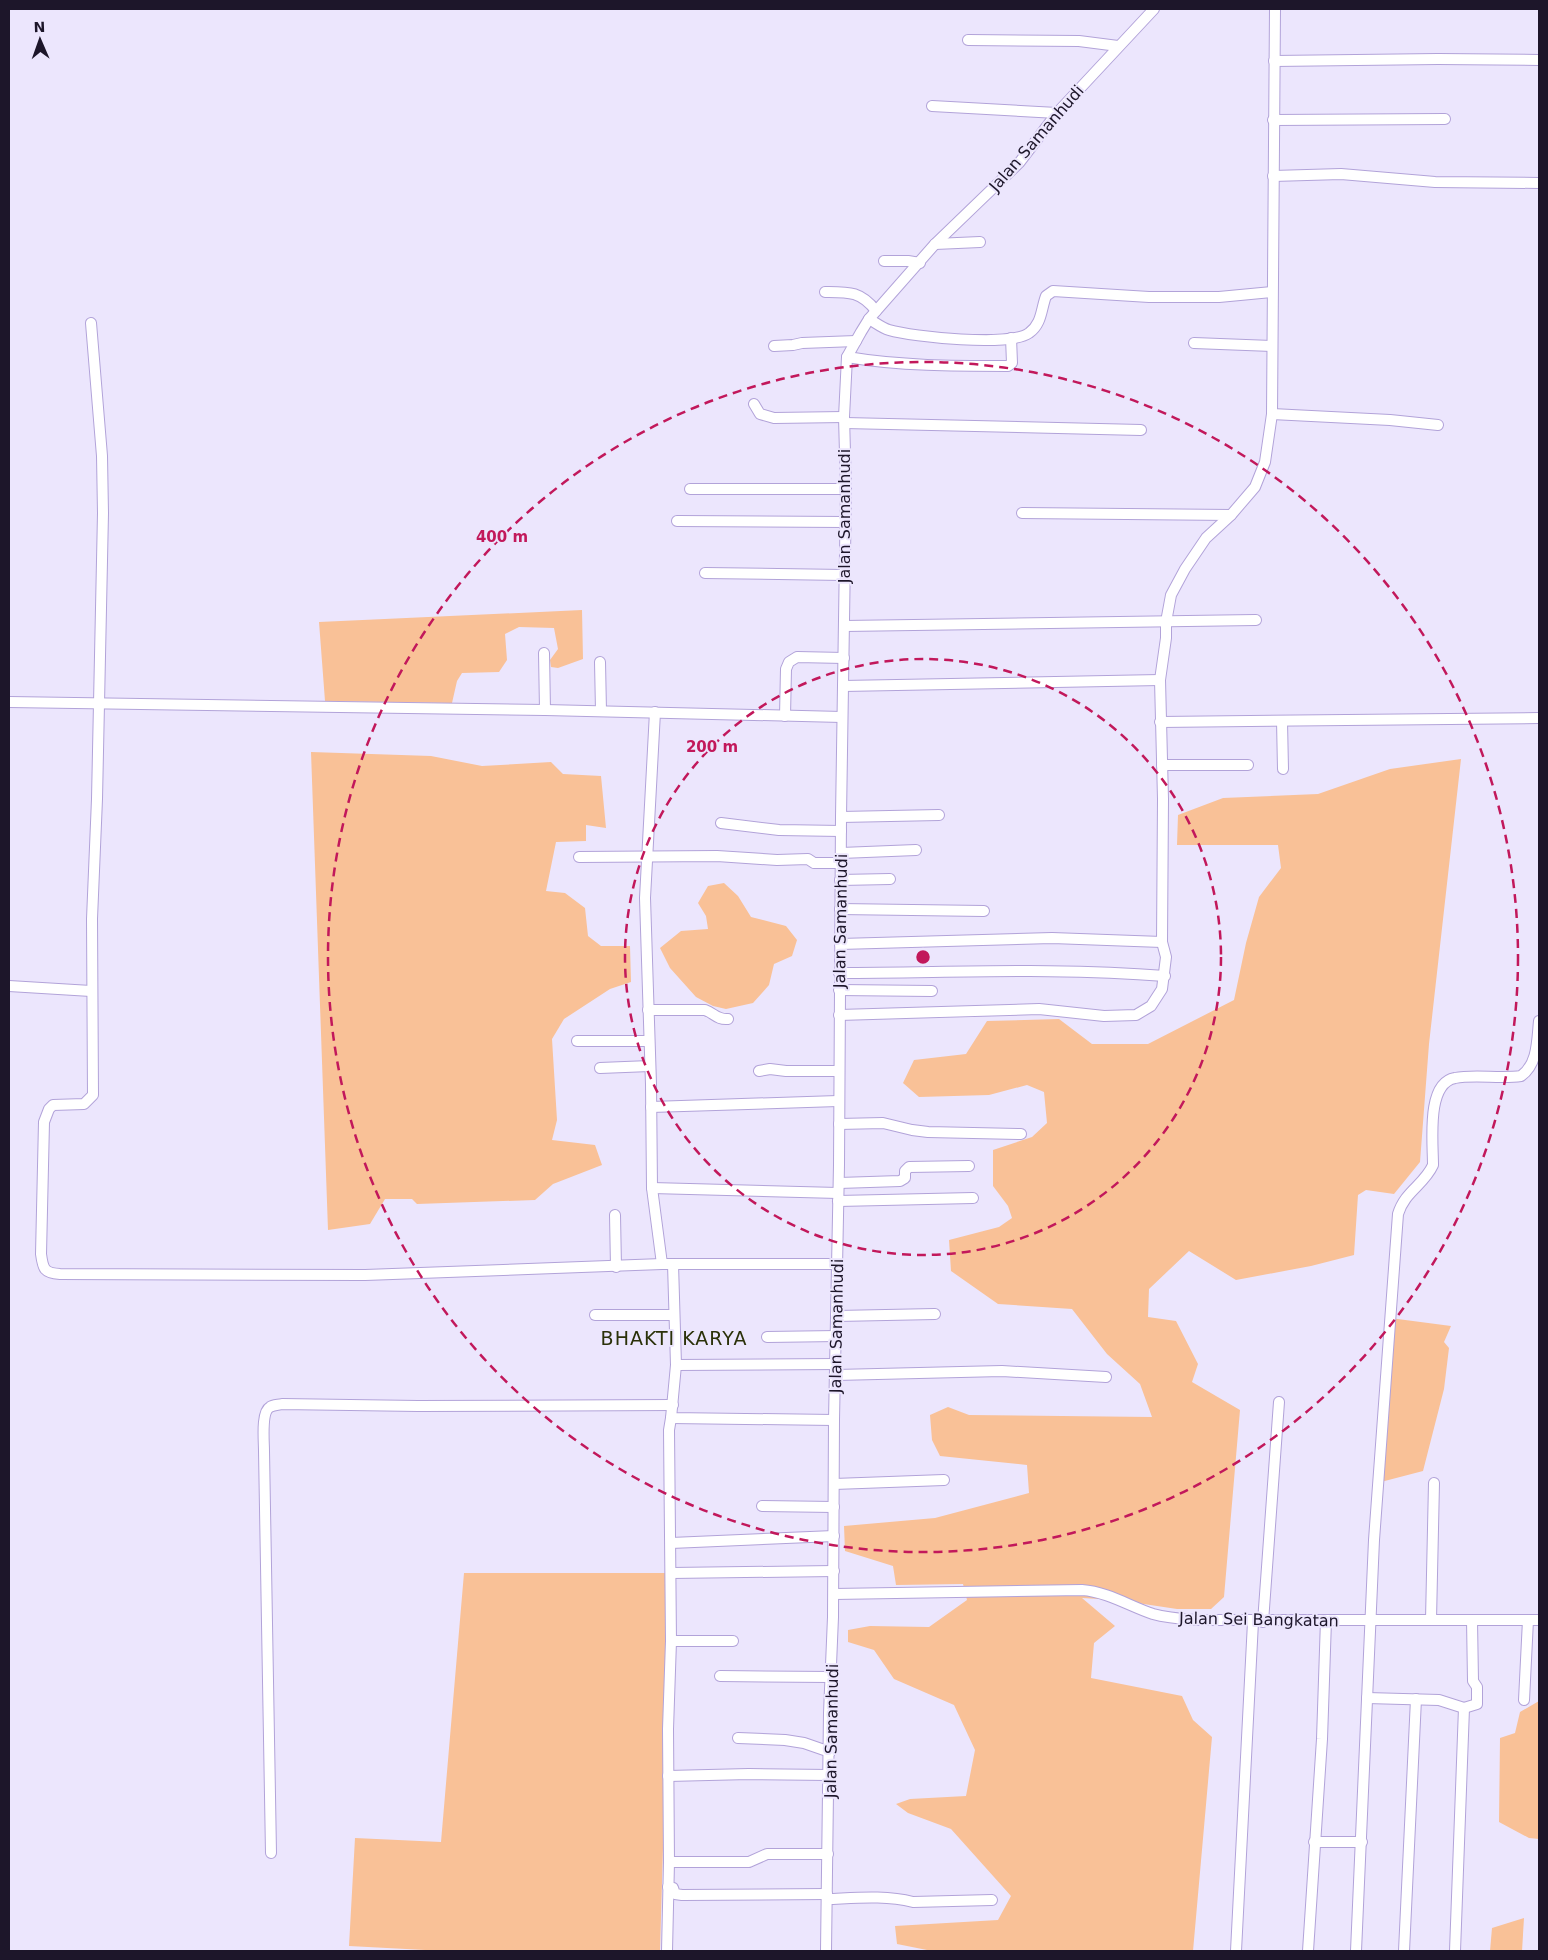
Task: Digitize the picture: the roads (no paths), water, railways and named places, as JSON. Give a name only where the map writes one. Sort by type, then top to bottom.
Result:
[{"type":"street","name":"Jalan Samanhudi","points":[[826,1951],[830,1752],[829,1712],[834,1594],[834,1420],[839,1192],[839,973],[844,658],[843,575],[846,489],[844,420],[847,357],[869,319],[935,244],[1019,163],[1057,113],[1154,9]]},
{"type":"street","points":[[839,1015],[1039,1009],[1104,1016],[1136,1015],[1151,1006],[1158,997],[1165,976],[1166,957],[1162,942],[1160,680],[1171,595],[1185,568],[1206,538],[1231,515],[1256,486],[1265,462],[1272,414],[1275,9]]},
{"type":"street","points":[[968,40],[1079,41],[1118,46]]},
{"type":"street","points":[[1274,61],[1438,58],[1539,60]]},
{"type":"street","points":[[932,106],[1057,113]]},
{"type":"street","points":[[1273,120],[1446,119]]},
{"type":"street","points":[[1273,176],[1341,174],[1435,182],[1539,183]]},
{"type":"street","points":[[935,244],[980,242]]},
{"type":"street","points":[[884,261],[920,263]]},
{"type":"street","points":[[869,319],[888,330],[928,337],[981,340],[1011,338],[1031,332],[1043,313],[1046,296],[1053,291],[1149,297],[1219,297],[1272,292]]},
{"type":"street","points":[[825,292],[854,293],[863,296],[876,311]]},
{"type":"street","points":[[91,323],[102,456],[99,703],[91,991],[93,1095],[84,1104],[53,1105],[49,1109],[44,1122],[41,1254],[42,1265],[45,1270],[50,1274],[365,1275],[662,1264],[837,1264]]},
{"type":"street","points":[[847,357],[880,363],[930,366],[1008,366],[1012,363],[1011,338]]},
{"type":"street","points":[[774,346],[793,346],[802,343],[856,342]]},
{"type":"street","points":[[1194,343],[1272,346]]},
{"type":"street","points":[[754,404],[760,414],[774,418],[1141,430]]},
{"type":"street","points":[[1272,414],[1438,424]]},
{"type":"street","points":[[690,489],[846,489]]},
{"type":"street","points":[[1022,513],[1231,515]]},
{"type":"street","points":[[677,521],[845,522]]},
{"type":"street","points":[[704,573],[843,575]]},
{"type":"street","points":[[844,626],[1256,620]]},
{"type":"street","points":[[544,653],[545,710]]},
{"type":"street","points":[[785,716],[786,669],[789,662],[797,658],[844,658]]},
{"type":"street","points":[[600,662],[601,711]]},
{"type":"street","points":[[843,686],[1160,680]]},
{"type":"street","points":[[9,702],[601,711],[842,717]]},
{"type":"street","points":[[655,712],[645,898],[652,1188],[653,1209],[662,1264]]},
{"type":"street","points":[[1160,722],[1539,718]]},
{"type":"street","points":[[1282,721],[1283,769]]},
{"type":"street","points":[[1162,765],[1248,765]]},
{"type":"street","points":[[841,817],[939,815]]},
{"type":"street","points":[[721,824],[780,830],[841,831]]},
{"type":"street","points":[[579,857],[703,856],[777,860],[808,859],[814,862],[916,850]]},
{"type":"street","points":[[840,880],[890,879]]},
{"type":"street","points":[[840,908],[984,911]]},
{"type":"street","points":[[840,944],[1052,938],[1162,942]]},
{"type":"street","points":[[839,973],[1012,970],[1165,976]]},
{"type":"street","points":[[9,986],[91,991]]},
{"type":"street","points":[[839,990],[932,991]]},
{"type":"street","points":[[648,1010],[705,1010],[711,1012],[717,1018],[728,1020]]},
{"type":"street","points":[[1356,1951],[1370,1620],[1380,1443],[1394,1287],[1398,1214],[1401,1203],[1429,1175],[1433,1165],[1434,1100],[1438,1089],[1444,1081],[1455,1077],[1521,1076],[1528,1071],[1533,1063],[1539,1021]]},
{"type":"street","points":[[577,1041],[649,1041]]},
{"type":"street","points":[[600,1068],[650,1066]]},
{"type":"street","points":[[759,1071],[770,1068],[786,1071],[839,1071]]},
{"type":"street","points":[[651,1107],[838,1101]]},
{"type":"street","points":[[839,1124],[883,1123],[928,1132],[1021,1134]]},
{"type":"street","points":[[839,1192],[900,1181],[905,1178],[905,1171],[909,1167],[969,1166]]},
{"type":"street","points":[[652,1188],[839,1192],[973,1198]]},
{"type":"street","points":[[615,1215],[616,1267]]},
{"type":"street","points":[[667,1951],[671,1641],[669,1430],[672,1418],[676,1365],[673,1264]]},
{"type":"street","points":[[837,1316],[935,1314]]},
{"type":"street","points":[[595,1315],[674,1315]]},
{"type":"street","points":[[767,1337],[836,1336]]},
{"type":"street","points":[[676,1365],[836,1364]]},
{"type":"street","points":[[836,1375],[1002,1371],[1106,1377]]},
{"type":"street","points":[[1236,1951],[1258,1622],[1279,1402]]},
{"type":"street","points":[[271,1853],[264,1450],[264,1425],[267,1410],[271,1406],[282,1404],[418,1406],[672,1405]]},
{"type":"street","points":[[672,1418],[834,1420]]},
{"type":"street","points":[[834,1484],[944,1480]]},
{"type":"street","points":[[1431,1620],[1434,1483]]},
{"type":"street","points":[[762,1506],[834,1507]]},
{"type":"street","points":[[671,1543],[834,1536]]},
{"type":"street","points":[[671,1573],[834,1572]]},
{"type":"street","name":"Jalan Sei Bangkatan","points":[[834,1594],[1082,1590],[1106,1594],[1117,1600],[1165,1617],[1196,1620],[1258,1622],[1326,1620],[1539,1620]]},
{"type":"street","points":[[1308,1951],[1322,1740],[1326,1620]]},
{"type":"street","points":[[1367,1698],[1439,1700],[1464,1708],[1477,1704],[1477,1687],[1473,1681],[1472,1620]]},
{"type":"street","points":[[1524,1700],[1528,1620]]},
{"type":"street","points":[[671,1641],[733,1641]]},
{"type":"street","points":[[720,1676],[831,1677]]},
{"type":"street","points":[[1404,1951],[1416,1700]]},
{"type":"street","points":[[1455,1951],[1464,1708]]},
{"type":"street","points":[[738,1738],[785,1740],[804,1743],[830,1752]]},
{"type":"street","points":[[668,1776],[829,1775]]},
{"type":"street","points":[[1314,1842],[1362,1842]]},
{"type":"street","points":[[669,1862],[749,1862],[767,1854],[828,1854]]},
{"type":"street","points":[[668,1887],[673,1888],[675,1894],[682,1895],[877,1897],[904,1899],[913,1902],[992,1900]]},
{"type":"district","name":"BHAKTI KARYA","points":[[674,1338]]}]
